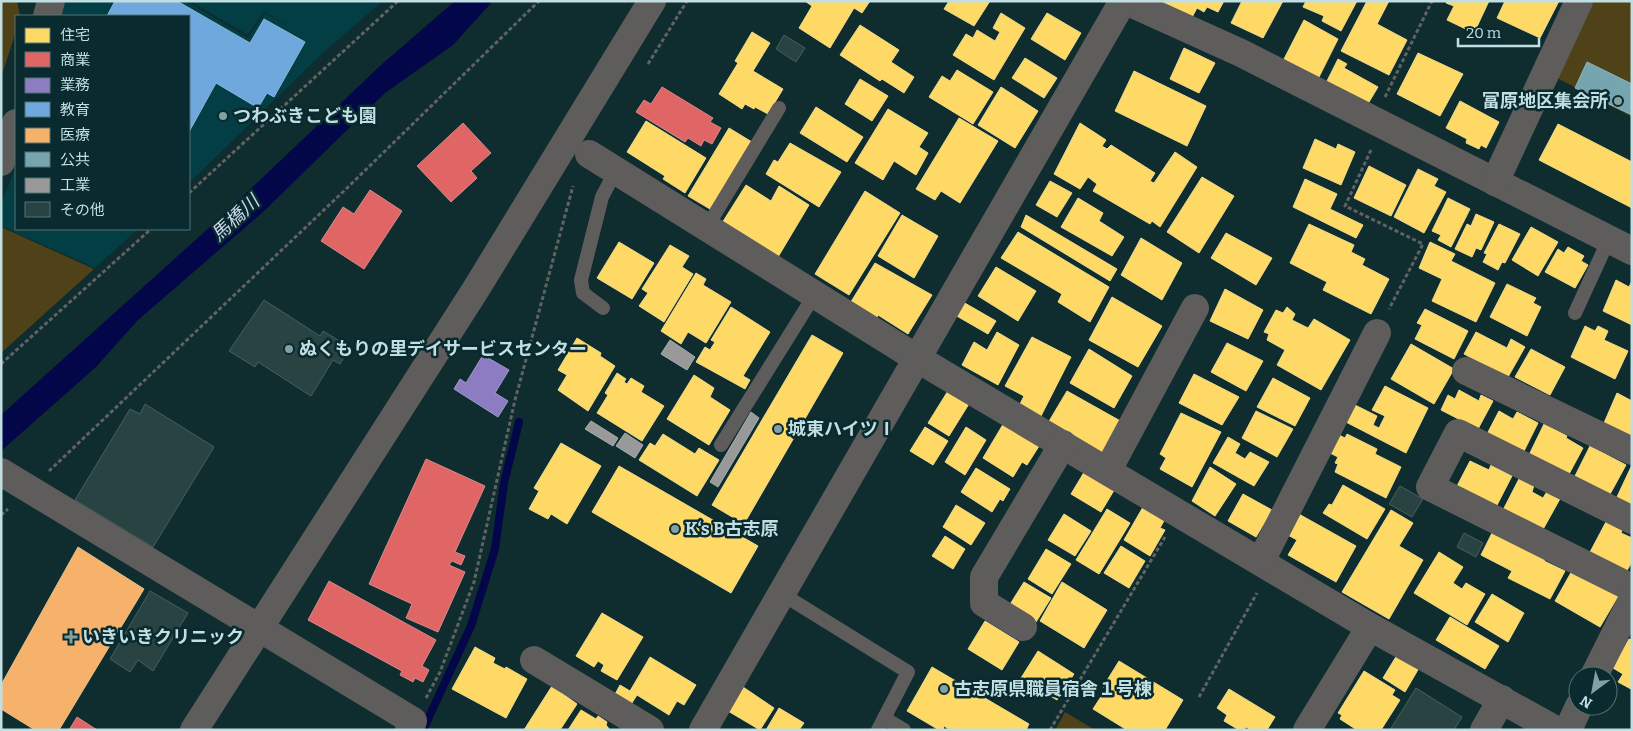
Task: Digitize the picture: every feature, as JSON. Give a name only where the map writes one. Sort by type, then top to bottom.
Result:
[{"type":"street","points":[[47,15],[51,1]]},
{"type":"street","points":[[194,730],[476,289],[652,1]]},
{"type":"street","points":[[703,730],[1125,1],[1241,53],[1620,245]]},
{"type":"street","points":[[1495,182],[1579,1]]},
{"type":"street","points":[[1,162],[15,126]]},
{"type":"street","points":[[589,154],[918,359],[1370,627],[1556,730]]},
{"type":"street","points":[[1108,470],[1195,308]]},
{"type":"street","points":[[1266,564],[1377,333]]},
{"type":"street","points":[[1466,371],[1632,451]]},
{"type":"street","points":[[1632,520],[1458,433],[1430,487],[1632,588]]},
{"type":"street","points":[[1024,627],[984,603],[984,577],[1063,444]]},
{"type":"street","points":[[15,480],[260,626],[411,726]]},
{"type":"street","points":[[1599,666],[1632,600]]},
{"type":"street","points":[[1307,730],[1370,627]]},
{"type":"street","points":[[534,660],[650,730]]},
{"type":"street","points":[[1484,730],[1502,699]]},
{"type":"street","points":[[1568,730],[1574,716]]},
{"type":"lane","points":[[707,227],[779,108]]},
{"type":"lane","points":[[603,308],[583,294],[581,280],[602,197],[616,170]]},
{"type":"lane","points":[[1575,313],[1620,245]]},
{"type":"lane","points":[[721,444],[815,294]]},
{"type":"lane","points":[[782,594],[908,672],[881,724],[904,730]]},
{"type":"path","points":[[190,192],[398,1]]},
{"type":"path","points":[[15,480],[346,189],[539,1]]},
{"type":"path","points":[[1377,333],[1423,244],[1345,206],[1378,122],[1432,1]]},
{"type":"path","points":[[411,726],[440,672],[474,582],[515,400],[575,179]]},
{"type":"path","points":[[1,364],[150,230]]},
{"type":"path","points":[[1050,730],[1180,513]]},
{"type":"path","points":[[1199,697],[1266,564]]},
{"type":"shaded area","points":[[1,1],[17,1],[20,15],[15,15],[15,34],[1,78]]},
{"type":"shaded area","name":"つわぶきこども園","points":[[64,1],[186,1],[248,38],[265,13],[293,29],[264,11],[248,35],[190,1],[383,1],[326,50],[190,182],[190,15],[60,15]]},
{"type":"shaded area","points":[[1592,1],[1627,1],[1632,3],[1632,117],[1555,77]]},
{"type":"shaded area","points":[[15,169],[15,230],[137,230],[95,268],[1,226],[1,204]]},
{"type":"shaded area","points":[[1,227],[94,269],[1,353]]},
{"type":"shaded area","points":[[1065,712],[1095,730],[1055,730]]},
{"type":"water","name":"馬橋川","points":[[455,1],[493,1],[453,45],[385,93],[263,212],[138,320],[96,367],[1,451],[1,415],[220,218],[381,65]]},
{"type":"building: 住宅","points":[[805,1],[870,1],[862,13],[854,8],[830,48],[799,28],[812,6]]},
{"type":"building: 住宅","points":[[949,1],[990,1],[974,26],[944,9]]},
{"type":"building: 住宅","points":[[1149,1],[1224,1],[1218,12],[1207,7],[1204,12],[1197,8],[1190,21]]},
{"type":"building: 住宅","points":[[1242,1],[1283,1],[1263,38],[1231,23]]},
{"type":"building: 住宅","points":[[1306,1],[1357,1],[1341,31],[1322,21],[1324,16],[1303,7]]},
{"type":"building: 住宅","points":[[1367,1],[1389,1],[1377,24],[1407,40],[1389,75],[1341,51]]},
{"type":"building: 住宅","points":[[1447,1],[1489,1],[1474,33],[1447,20],[1454,6],[1446,3]]},
{"type":"building: 住宅","points":[[1505,1],[1559,1],[1540,38],[1497,18]]},
{"type":"building: 住宅","points":[[1001,13],[1025,28],[994,80],[953,55],[966,34],[973,38],[977,30],[995,41],[1000,32],[993,28]]},
{"type":"building: 住宅","points":[[1047,13],[1081,33],[1065,60],[1031,39]]},
{"type":"building: 住宅","points":[[1304,20],[1338,39],[1318,79],[1283,61]]},
{"type":"building: 住宅","points":[[860,25],[899,50],[891,62],[914,77],[904,93],[882,79],[880,81],[840,55]]},
{"type":"building: 住宅","points":[[752,32],[770,43],[753,71],[783,89],[768,114],[745,104],[742,109],[719,94],[738,63],[735,61]]},
{"type":"building: 住宅","points":[[1184,48],[1215,63],[1199,93],[1170,79]]},
{"type":"building: 住宅","points":[[1418,53],[1463,74],[1440,116],[1397,94]]},
{"type":"building: 住宅","points":[[1025,58],[1057,78],[1044,98],[1012,78]]},
{"type":"building: 住宅","points":[[1338,59],[1347,64],[1344,68],[1378,87],[1366,107],[1324,87]]},
{"type":"building: 住宅","points":[[957,70],[993,92],[973,124],[929,97],[942,76],[950,81]]},
{"type":"building: 住宅","points":[[1134,71],[1206,106],[1187,146],[1115,111]]},
{"type":"building: 住宅","points":[[860,79],[888,96],[872,121],[845,104]]},
{"type":"building: 住宅","points":[[1001,87],[1038,111],[1015,148],[978,125]]},
{"type":"building: 住宅","points":[[1460,101],[1499,122],[1486,148],[1481,145],[1479,149],[1466,143],[1467,139],[1446,128]]},
{"type":"building: 住宅","points":[[816,107],[863,137],[847,162],[800,133]]},
{"type":"building: 住宅","points":[[888,109],[928,133],[919,147],[928,153],[916,175],[894,161],[883,180],[855,163]]},
{"type":"building: 住宅","points":[[959,118],[998,141],[960,203],[941,191],[935,200],[916,189]]},
{"type":"building: 住宅","points":[[646,121],[706,158],[685,193],[663,179],[665,176],[627,152]]},
{"type":"building: 住宅","points":[[1080,123],[1106,140],[1102,146],[1107,149],[1111,145],[1155,173],[1150,181],[1154,183],[1175,152],[1197,167],[1160,227],[1152,221],[1150,224],[1093,191],[1097,184],[1088,177],[1080,189],[1054,174]]},
{"type":"building: 住宅","points":[[1558,124],[1632,162],[1632,208],[1539,160]]},
{"type":"building: 住宅","points":[[729,128],[752,142],[710,209],[688,196]]},
{"type":"building: 住宅","points":[[1315,139],[1336,149],[1338,144],[1355,152],[1341,185],[1303,168]]},
{"type":"building: 住宅","points":[[790,143],[841,172],[819,207],[766,174],[774,160],[778,162]]},
{"type":"building: 住宅","points":[[1369,166],[1406,185],[1391,216],[1354,198]]},
{"type":"building: 住宅","points":[[1418,169],[1438,179],[1434,186],[1446,192],[1424,233],[1394,217]]},
{"type":"building: 住宅","points":[[1202,177],[1234,196],[1199,253],[1167,232]]},
{"type":"building: 住宅","points":[[1305,179],[1337,194],[1330,209],[1363,225],[1356,238],[1293,207]]},
{"type":"building: 住宅","points":[[1050,181],[1072,193],[1057,217],[1036,205]]},
{"type":"building: 住宅","points":[[746,185],[771,201],[779,186],[809,205],[778,257],[722,223]]},
{"type":"building: 住宅","points":[[865,191],[900,213],[849,295],[815,274]]},
{"type":"building: 住宅","points":[[1078,198],[1103,213],[1099,221],[1124,237],[1112,256],[1061,227]]},
{"type":"building: 住宅","points":[[1448,198],[1470,209],[1451,247],[1438,240],[1441,235],[1432,231]]},
{"type":"building: 住宅","points":[[1476,214],[1494,222],[1481,250],[1476,248],[1472,257],[1455,249],[1467,224],[1471,226]]},
{"type":"building: 住宅","points":[[902,215],[938,236],[914,278],[878,256]]},
{"type":"building: 住宅","points":[[1026,215],[1117,269],[1110,281],[1021,227]]},
{"type":"building: 住宅","points":[[1309,224],[1354,245],[1351,252],[1365,259],[1362,265],[1389,279],[1371,314],[1323,290],[1327,282],[1290,263]]},
{"type":"building: 住宅","points":[[1499,224],[1520,234],[1505,263],[1502,262],[1498,270],[1483,262],[1487,254],[1484,253]]},
{"type":"building: 住宅","points":[[1531,227],[1558,242],[1538,276],[1512,260]]},
{"type":"building: 住宅","points":[[1018,232],[1109,287],[1090,322],[1058,302],[1062,294],[1001,258]]},
{"type":"building: 住宅","points":[[1226,233],[1272,258],[1256,285],[1211,258]]},
{"type":"building: 住宅","points":[[1141,238],[1182,263],[1162,300],[1121,275]]},
{"type":"building: 住宅","points":[[619,242],[654,263],[632,299],[597,278]]},
{"type":"building: 住宅","points":[[1430,242],[1455,254],[1451,261],[1495,283],[1476,322],[1432,301],[1442,279],[1419,268]]},
{"type":"building: 住宅","points":[[670,245],[689,256],[682,267],[693,274],[664,322],[639,306],[648,293],[642,289]]},
{"type":"building: 住宅","points":[[1568,247],[1584,256],[1581,261],[1588,265],[1575,288],[1545,272],[1558,249],[1564,253]]},
{"type":"building: 住宅","points":[[875,263],[932,295],[908,334],[878,315],[875,322],[849,305]]},
{"type":"building: 住宅","points":[[996,267],[1036,291],[1018,321],[978,296]]},
{"type":"building: 住宅","points":[[696,273],[706,279],[703,285],[731,302],[706,343],[688,332],[681,344],[661,331]]},
{"type":"building: 住宅","points":[[1616,280],[1629,287],[1632,281],[1632,325],[1603,311]]},
{"type":"building: 住宅","points":[[1507,284],[1536,298],[1533,303],[1541,307],[1527,336],[1490,317]]},
{"type":"building: 住宅","points":[[1225,289],[1263,310],[1248,339],[1210,321]]},
{"type":"building: 住宅","points":[[1112,297],[1162,326],[1138,367],[1089,340]]},
{"type":"building: 住宅","points":[[963,302],[996,321],[988,334],[955,315]]},
{"type":"building: 住宅","points":[[731,307],[770,332],[743,376],[750,380],[745,389],[696,362],[705,347],[710,350],[715,342],[711,340]]},
{"type":"building: 住宅","points":[[1287,307],[1295,314],[1292,320],[1308,328],[1314,319],[1350,340],[1321,390],[1277,365],[1285,350],[1267,340],[1269,334],[1264,332],[1276,310],[1283,313]]},
{"type":"building: 住宅","points":[[1425,309],[1468,331],[1454,359],[1415,339],[1422,325],[1417,323]]},
{"type":"building: 住宅","points":[[1585,326],[1595,331],[1598,326],[1608,331],[1604,340],[1628,351],[1615,379],[1571,357]]},
{"type":"building: 住宅","points":[[997,332],[1019,345],[998,385],[962,365],[974,342],[987,350]]},
{"type":"building: 住宅","points":[[1476,332],[1507,348],[1511,339],[1525,347],[1508,377],[1464,354]]},
{"type":"building: 住宅","name":"城東ハイツⅠ","points":[[812,335],[843,353],[744,524],[712,505]]},
{"type":"building: 住宅","points":[[1032,337],[1071,357],[1041,416],[1020,404],[1024,396],[1005,386]]},
{"type":"building: 住宅","points":[[577,338],[601,353],[600,356],[615,366],[588,411],[558,390],[567,375],[558,370]]},
{"type":"building: 住宅","points":[[1227,343],[1263,361],[1246,391],[1211,372]]},
{"type":"building: 住宅","points":[[1411,344],[1454,369],[1434,404],[1391,379]]},
{"type":"building: 住宅","points":[[1089,349],[1132,376],[1114,408],[1070,383]]},
{"type":"building: 住宅","points":[[1531,349],[1565,367],[1550,395],[1515,377]]},
{"type":"building: 住宅","points":[[617,373],[626,379],[624,382],[627,384],[631,378],[644,386],[641,392],[664,406],[642,441],[597,413],[608,395],[605,393]]},
{"type":"building: 住宅","points":[[1194,374],[1239,397],[1222,425],[1179,403]]},
{"type":"building: 住宅","points":[[694,375],[714,388],[710,397],[730,410],[709,445],[667,419]]},
{"type":"building: 住宅","points":[[1273,378],[1310,398],[1295,426],[1257,407]]},
{"type":"building: 住宅","points":[[951,386],[972,399],[949,436],[928,423]]},
{"type":"building: 住宅","points":[[1385,386],[1428,408],[1406,453],[1342,420],[1351,403],[1377,416],[1373,425],[1379,428],[1385,416],[1372,410]]},
{"type":"building: 住宅","points":[[1459,390],[1479,401],[1481,395],[1493,401],[1478,429],[1441,410],[1448,395],[1455,399]]},
{"type":"building: 住宅","points":[[1067,391],[1124,423],[1105,456],[1048,423]]},
{"type":"building: 住宅","points":[[1617,393],[1632,401],[1632,437],[1604,423]]},
{"type":"building: 住宅","points":[[1256,411],[1293,429],[1277,457],[1242,438]]},
{"type":"building: 住宅","points":[[1499,411],[1513,419],[1517,412],[1538,423],[1523,453],[1487,434]]},
{"type":"building: 住宅","points":[[1181,413],[1221,432],[1192,487],[1160,469],[1166,458],[1160,454]]},
{"type":"building: 住宅","points":[[1005,421],[1041,443],[1027,465],[1022,462],[1013,477],[983,458]]},
{"type":"building: 住宅","points":[[1544,424],[1567,436],[1566,438],[1583,448],[1568,476],[1528,457]]},
{"type":"building: 住宅","points":[[925,427],[948,441],[933,465],[910,451]]},
{"type":"building: 住宅","points":[[966,427],[986,440],[965,475],[945,462]]},
{"type":"building: 住宅","points":[[1333,432],[1345,438],[1347,434],[1377,449],[1375,454],[1401,467],[1386,498],[1335,472],[1338,464],[1335,463],[1338,457],[1324,450]]},
{"type":"building: 住宅","points":[[663,434],[695,454],[699,448],[719,460],[697,496],[639,460],[650,443],[655,446]]},
{"type":"building: 住宅","points":[[1228,437],[1240,444],[1235,453],[1245,459],[1250,452],[1269,462],[1254,486],[1213,463]]},
{"type":"building: 住宅","points":[[561,443],[601,466],[567,524],[551,514],[548,519],[529,509],[539,491],[534,488]]},
{"type":"building: 住宅","points":[[1590,446],[1626,465],[1609,496],[1574,478]]},
{"type":"building: 住宅","points":[[1470,461],[1489,470],[1491,465],[1512,476],[1495,509],[1456,488]]},
{"type":"building: 住宅","name":"K‘s B古志原","points":[[619,466],[758,546],[731,593],[592,512]]},
{"type":"building: 住宅","points":[[1210,467],[1236,484],[1215,516],[1192,501]]},
{"type":"building: 住宅","points":[[1632,467],[1632,507],[1616,499]]},
{"type":"building: 住宅","points":[[976,468],[1010,489],[1003,501],[1000,499],[992,512],[961,492]]},
{"type":"building: 住宅","points":[[1086,469],[1116,487],[1101,512],[1071,494]]},
{"type":"building: 住宅","points":[[1520,477],[1534,485],[1532,492],[1543,498],[1548,490],[1561,497],[1541,533],[1502,512]]},
{"type":"building: 住宅","points":[[1343,485],[1385,509],[1367,539],[1323,513],[1329,504],[1332,505]]},
{"type":"building: 住宅","points":[[1243,494],[1272,510],[1256,537],[1228,521]]},
{"type":"building: 住宅","points":[[956,505],[985,523],[971,545],[943,527]]},
{"type":"building: 住宅","points":[[1143,507],[1165,519],[1160,528],[1165,530],[1150,556],[1124,540]]},
{"type":"building: 住宅","points":[[1107,509],[1130,523],[1099,574],[1076,560]]},
{"type":"building: 住宅","points":[[1391,510],[1413,523],[1399,546],[1423,560],[1389,619],[1342,592]]},
{"type":"building: 住宅","points":[[1297,513],[1356,546],[1336,582],[1288,555],[1297,540],[1286,534]]},
{"type":"building: 住宅","points":[[1064,514],[1091,531],[1075,556],[1048,540]]},
{"type":"building: 住宅","points":[[1607,520],[1623,528],[1621,533],[1632,538],[1632,562],[1626,572],[1589,554]]},
{"type":"building: 住宅","points":[[1494,529],[1547,556],[1544,561],[1565,571],[1550,599],[1508,578],[1512,571],[1481,555]]},
{"type":"building: 住宅","points":[[945,536],[965,549],[953,569],[932,556]]},
{"type":"building: 住宅","points":[[1121,546],[1145,561],[1129,588],[1104,573]]},
{"type":"building: 住宅","points":[[1046,549],[1071,564],[1052,594],[1028,579]]},
{"type":"building: 住宅","points":[[1439,552],[1463,567],[1453,583],[1462,589],[1466,583],[1485,594],[1467,625],[1414,593]]},
{"type":"building: 住宅","points":[[1573,569],[1620,593],[1600,627],[1555,601]]},
{"type":"building: 住宅","points":[[1024,582],[1051,598],[1036,622],[1009,606]]},
{"type":"building: 住宅","points":[[1062,582],[1107,610],[1084,648],[1040,621]]},
{"type":"building: 住宅","points":[[1492,594],[1524,613],[1508,642],[1475,622]]},
{"type":"building: 住宅","points":[[602,613],[643,637],[617,680],[601,671],[604,665],[598,661],[594,667],[576,656]]},
{"type":"building: 住宅","points":[[1450,617],[1499,646],[1485,669],[1436,640]]},
{"type":"building: 住宅","points":[[985,621],[1019,642],[1002,670],[968,649]]},
{"type":"building: 住宅","points":[[1629,639],[1632,640],[1631,689],[1618,682],[1623,674],[1618,671],[1618,666],[1614,666]]},
{"type":"building: 住宅","points":[[475,647],[495,658],[493,663],[505,669],[506,667],[527,679],[506,718],[452,689]]},
{"type":"building: 住宅","points":[[1038,651],[1074,674],[1057,700],[1021,678]]},
{"type":"building: 住宅","points":[[1397,655],[1419,668],[1405,692],[1383,678]]},
{"type":"building: 住宅","points":[[650,657],[696,685],[684,705],[677,701],[669,715],[637,695],[630,706],[614,696],[620,685],[630,691]]},
{"type":"building: 住宅","points":[[1119,661],[1183,700],[1165,730],[1127,730],[1093,709],[1106,689],[1103,687]]},
{"type":"building: 住宅","name":"古志原県職員宿舎１号棟","points":[[932,667],[1029,724],[1026,730],[950,730],[944,726],[943,730],[939,730],[907,711]]},
{"type":"building: 住宅","points":[[1364,671],[1395,690],[1392,695],[1400,700],[1381,730],[1357,730],[1340,719],[1342,715],[1338,713]]},
{"type":"building: 住宅","points":[[552,686],[577,704],[560,730],[524,730]]},
{"type":"building: 住宅","points":[[743,687],[774,708],[760,730],[728,711]]},
{"type":"building: 住宅","points":[[1229,689],[1275,717],[1267,730],[1251,730],[1246,727],[1244,730],[1239,730],[1224,721],[1227,715],[1217,708]]},
{"type":"building: 住宅","points":[[779,708],[804,723],[799,730],[766,730]]},
{"type":"building: 住宅","points":[[581,710],[596,719],[598,716],[607,722],[606,725],[610,730],[568,730]]},
{"type":"building: 商業","points":[[662,87],[713,118],[710,122],[721,128],[712,144],[704,140],[701,146],[688,138],[685,142],[636,112],[644,100],[651,104]]},
{"type":"building: 商業","points":[[463,123],[491,153],[471,171],[477,178],[451,202],[417,166]]},
{"type":"building: 商業","points":[[370,190],[402,211],[364,269],[321,241],[343,207],[354,214]]},
{"type":"building: 商業","points":[[426,459],[485,486],[455,552],[465,556],[461,565],[452,561],[449,565],[465,572],[438,632],[406,618],[412,604],[369,584]]},
{"type":"building: 商業","points":[[329,581],[436,640],[422,666],[429,670],[423,682],[415,678],[413,682],[400,675],[402,671],[308,620]]},
{"type":"building: 商業","points":[[77,717],[97,730],[69,730]]},
{"type":"building: 業務","points":[[483,355],[509,370],[495,393],[508,401],[498,417],[454,389],[460,379],[466,383]]},
{"type":"building: 教育","points":[[115,1],[177,1],[250,43],[264,19],[305,42],[274,97],[267,93],[258,108],[216,83],[190,130],[190,15],[108,15]]},
{"type":"building: 医療","name":"いきいきクリニック","points":[[78,547],[144,589],[59,730],[35,730],[1,709],[1,685]]},
{"type":"building: 公共","name":"富原地区集会所","points":[[1587,62],[1632,84],[1632,115],[1575,88]]},
{"type":"building: 工業","points":[[670,340],[695,357],[687,370],[661,354]]},
{"type":"building: 工業","points":[[751,412],[759,418],[718,487],[710,482]]},
{"type":"building: 工業","points":[[591,421],[618,438],[613,446],[585,429]]},
{"type":"building: 工業","points":[[625,433],[643,445],[635,458],[616,446]]},
{"type":"building: その他","points":[[784,35],[805,48],[796,62],[776,49]]},
{"type":"building: その他","name":"ぬくもりの里デイサービスセンター","points":[[264,300],[320,336],[323,331],[350,347],[340,364],[333,360],[311,396],[258,362],[255,367],[229,351]]},
{"type":"building: その他","points":[[145,404],[214,447],[153,547],[75,500],[130,409],[140,414]]},
{"type":"building: その他","points":[[1400,486],[1423,499],[1412,517],[1389,504]]},
{"type":"building: その他","points":[[1464,533],[1483,543],[1476,557],[1457,547]]},
{"type":"building: その他","points":[[150,591],[188,613],[153,671],[138,660],[130,672],[110,659]]},
{"type":"building: その他","points":[[1416,688],[1462,717],[1454,730],[1390,730]]},
{"type":"waterway","points":[[423,730],[471,626],[495,549],[504,483],[519,422]]},
{"type":"place","name":"富原地区集会所","points":[[1618,101]]},
{"type":"place","name":"つわぶきこども園","points":[[223,116]]},
{"type":"place","name":"ぬくもりの里デイサービスセンター","points":[[289,349]]},
{"type":"place","name":"城東ハイツⅠ","points":[[778,429]]},
{"type":"place","name":"K‘s B古志原","points":[[675,529]]},
{"type":"place","name":"いきいきクリニック","points":[[71,637]]},
{"type":"place","name":"古志原県職員宿舎１号棟","points":[[944,689]]}]
